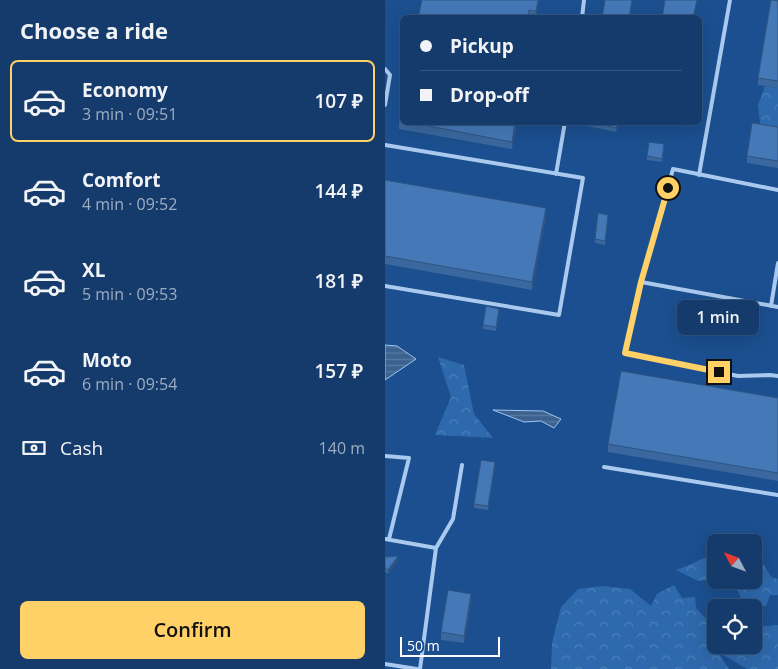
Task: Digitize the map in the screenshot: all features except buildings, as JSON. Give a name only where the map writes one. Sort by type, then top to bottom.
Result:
[{"type":"lane","points":[[582,15],[585,0]]},
{"type":"lane","points":[[699,175],[730,0]]},
{"type":"lane","points":[[385,69],[390,75],[385,105]]},
{"type":"lane","points":[[556,174],[564,125]]},
{"type":"lane","points":[[385,145],[583,178],[559,315],[385,286]]},
{"type":"lane","points":[[778,190],[673,169],[641,282],[625,353],[738,376],[778,376]]},
{"type":"lane","points":[[771,306],[778,263]]},
{"type":"lane","points":[[641,282],[778,307]]},
{"type":"lane","points":[[385,456],[409,458],[387,539],[436,548]]},
{"type":"lane","points":[[385,664],[418,669],[436,548],[453,519],[461,465]]},
{"type":"lane","points":[[604,467],[778,495]]},
{"type":"green space","points":[[765,86],[778,88],[778,134],[761,132],[758,105]]},
{"type":"green space","points":[[438,357],[464,365],[474,414],[493,438],[435,435],[451,397]]},
{"type":"green space","points":[[706,558],[707,580],[698,581],[676,570],[686,566]]},
{"type":"green space","points":[[763,565],[771,577],[778,579],[778,595],[770,595],[766,606],[762,606],[762,599],[742,599],[736,589],[763,589]]},
{"type":"green space","points":[[674,585],[682,598],[695,597],[696,608],[707,620],[707,654],[719,654],[729,669],[551,669],[552,643],[561,607],[578,589],[602,586],[630,589],[651,606],[657,594]]},
{"type":"green space","points":[[778,625],[778,669],[747,669],[721,654],[762,654],[762,626]]},
{"type":"shaded area","points":[[385,345],[397,346],[416,359],[385,380]]},
{"type":"shaded area","points":[[493,410],[543,411],[561,419],[554,428],[541,421],[524,422]]},
{"type":"route","points":[[668,188],[641,282],[625,353],[719,372]]}]
